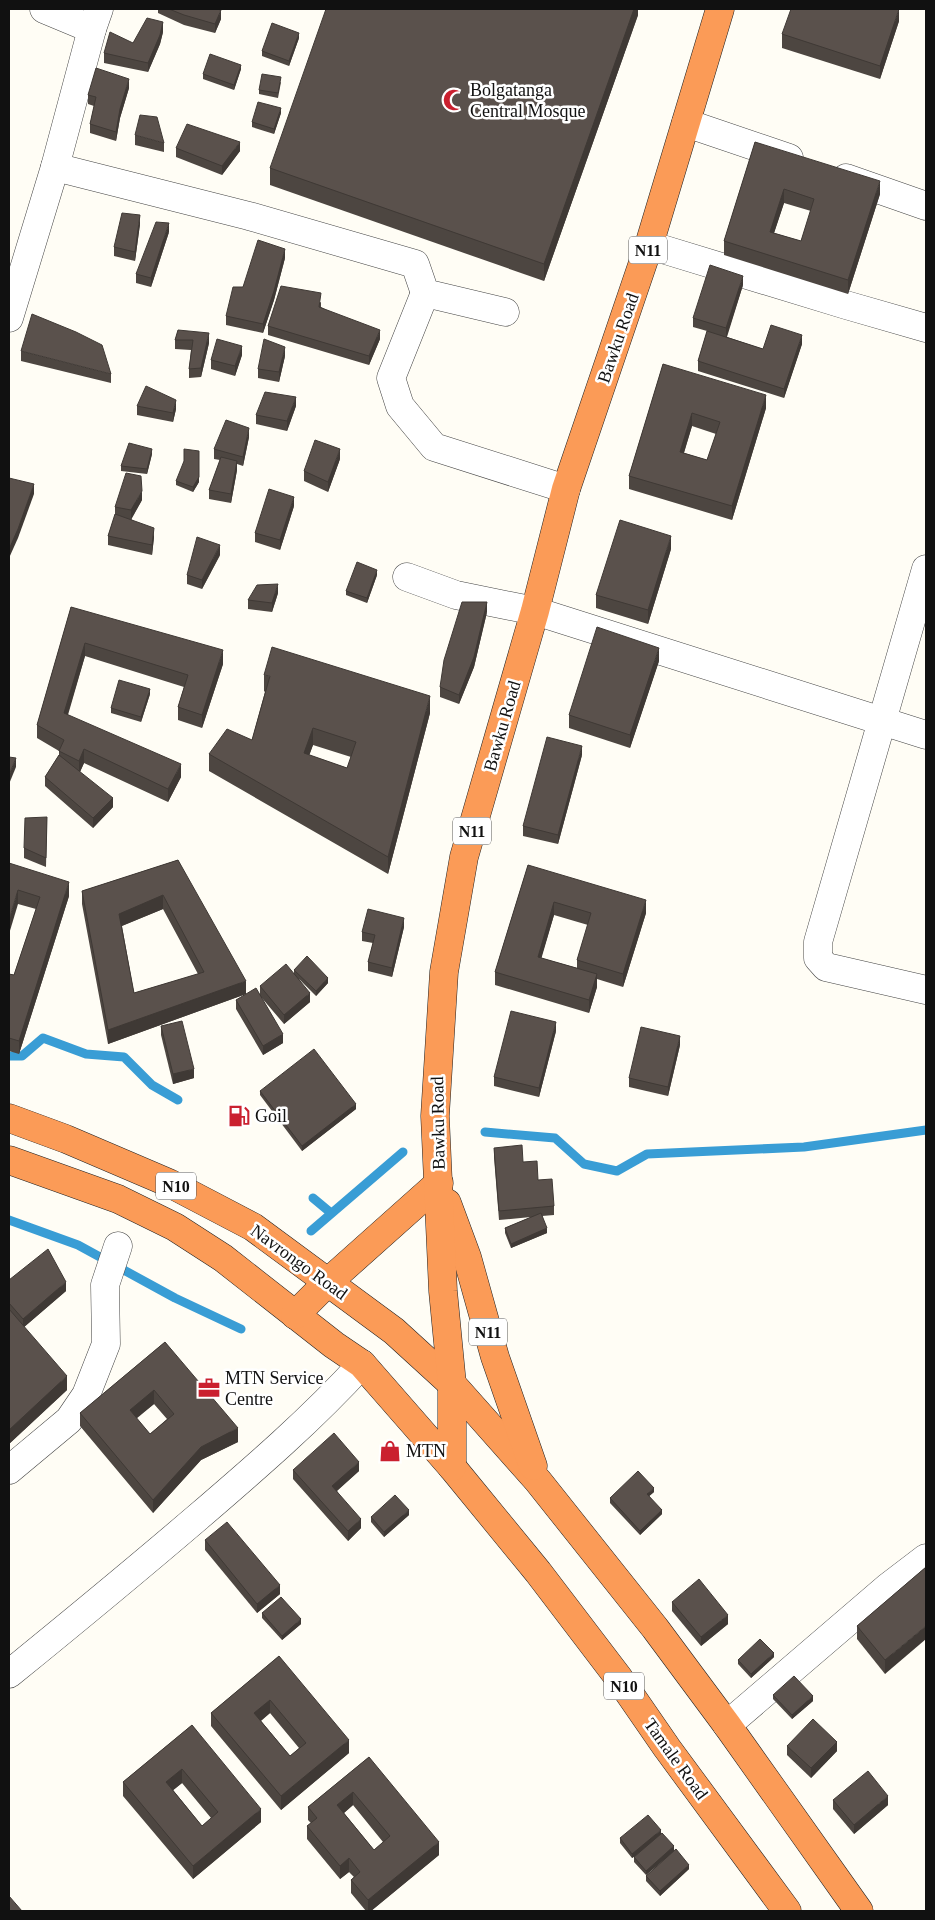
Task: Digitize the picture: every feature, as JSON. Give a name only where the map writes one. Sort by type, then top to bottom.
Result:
[{"type":"highway","name":"Bawku Road","points":[[452,1467],[452,1384],[443,1291],[435,1116],[444,972],[464,857],[535,611],[566,489],[650,245],[720,9]]},
{"type":"highway","name":"Navrongo Road","points":[[9,1118],[66,1139],[169,1183],[253,1227],[394,1331],[452,1384],[538,1481]]},
{"type":"highway","name":"N10","points":[[9,1160],[118,1199],[175,1227],[223,1258],[295,1315],[362,1364],[452,1467]]},
{"type":"highway","points":[[295,1315],[328,1282],[439,1183]]},
{"type":"highway","name":"N11","points":[[439,1183],[467,1257],[495,1357],[538,1481]]},
{"type":"highway","name":"Tamale Road","points":[[452,1467],[538,1572],[618,1677],[667,1748],[787,1911]]},
{"type":"highway","name":"N10","points":[[538,1481],[655,1628],[859,1911]]},
{"type":"street","points":[[10,313],[55,167],[95,19],[44,9]]},
{"type":"street","points":[[686,123],[926,206]]},
{"type":"street","points":[[55,167],[249,216],[416,264],[425,293],[391,378],[400,406],[434,448],[566,489]]},
{"type":"street","points":[[650,245],[926,328]]},
{"type":"street","points":[[425,293],[505,312]]},
{"type":"street","points":[[926,569],[818,942],[818,958],[826,967],[926,990]]},
{"type":"street","points":[[408,577],[456,595],[535,611],[926,735]]},
{"type":"street","points":[[9,1470],[69,1420],[86,1395],[106,1344],[104,1285],[118,1246]]},
{"type":"street","points":[[9,1674],[106,1596],[240,1481],[314,1413],[362,1364]]},
{"type":"street","points":[[727,1726],[888,1587],[926,1558]]},
{"type":"building","points":[[169,9],[216,9],[221,10],[215,24]]},
{"type":"building","name":"Bolgatanga Central Mosque","points":[[326,9],[634,9],[544,264],[270,168]]},
{"type":"building","points":[[791,9],[899,9],[880,66],[782,34]]},
{"type":"building","points":[[147,18],[163,22],[160,35],[148,63],[104,53],[110,32],[133,43]]},
{"type":"building","points":[[272,23],[299,33],[289,61],[262,51]]},
{"type":"building","points":[[210,54],[241,65],[234,85],[203,74]]},
{"type":"building","points":[[96,68],[129,79],[120,109],[116,132],[90,124],[96,97],[88,95]]},
{"type":"building","points":[[262,74],[281,77],[278,93],[259,90]]},
{"type":"building","points":[[258,102],[281,108],[274,129],[252,122]]},
{"type":"building","points":[[140,115],[157,117],[164,143],[135,135]]},
{"type":"building","points":[[187,124],[240,142],[222,166],[176,148]]},
{"type":"building","points":[[755,142],[880,181],[848,280],[724,241]],"holes":[[[784,189],[814,199],[801,241],[770,232]]]},
{"type":"building","points":[[122,213],[140,215],[135,252],[114,247]]},
{"type":"building","points":[[156,222],[169,223],[151,278],[136,274]]},
{"type":"building","points":[[258,240],[285,249],[263,324],[226,316],[233,287],[243,287]]},
{"type":"building","points":[[710,265],[743,276],[726,328],[693,318]]},
{"type":"building","points":[[281,286],[321,293],[319,307],[380,330],[369,356],[268,326]]},
{"type":"building","points":[[32,314],[102,345],[111,374],[21,351]]},
{"type":"building","points":[[771,325],[802,335],[784,389],[698,361],[707,331],[763,349]]},
{"type":"building","points":[[178,330],[209,333],[201,368],[189,369],[193,340],[175,340]]},
{"type":"building","points":[[217,339],[242,346],[235,366],[211,360]]},
{"type":"building","points":[[264,339],[285,347],[279,372],[258,369]]},
{"type":"building","points":[[663,364],[766,395],[732,506],[629,476]],"holes":[[[692,413],[720,422],[707,460],[680,452]]]},
{"type":"building","points":[[146,386],[176,400],[173,413],[137,406]]},
{"type":"building","points":[[265,392],[296,397],[287,421],[256,415]]},
{"type":"building","points":[[226,420],[249,428],[243,457],[214,449]]},
{"type":"building","points":[[315,440],[340,449],[328,482],[304,471]]},
{"type":"building","points":[[129,443],[152,449],[147,469],[121,466]]},
{"type":"building","points":[[184,449],[199,451],[199,477],[193,487],[176,481],[184,461]]},
{"type":"building","points":[[221,457],[237,461],[231,494],[209,490]]},
{"type":"building","points":[[126,473],[141,476],[142,491],[131,510],[115,507]]},
{"type":"building","points":[[9,478],[34,484],[9,549]]},
{"type":"building","points":[[269,489],[294,497],[280,540],[255,533]]},
{"type":"building","points":[[115,514],[154,528],[152,545],[108,536]]},
{"type":"building","points":[[620,520],[671,536],[648,610],[596,595]]},
{"type":"building","points":[[197,537],[220,545],[202,580],[187,575]]},
{"type":"building","points":[[357,562],[377,570],[367,598],[346,591]]},
{"type":"building","points":[[278,584],[272,603],[248,600],[257,585]]},
{"type":"building","points":[[462,602],[487,602],[474,657],[459,695],[440,687],[444,660]]},
{"type":"building","points":[[71,607],[223,650],[202,715],[178,707],[188,675],[85,643],[64,713],[181,764],[168,789],[84,749],[79,761],[59,751],[64,740],[37,725]]},
{"type":"building","points":[[597,627],[659,648],[630,735],[569,715]]},
{"type":"building","points":[[272,647],[430,696],[388,857],[209,754],[227,729],[252,740],[270,676],[264,675]],"holes":[[[313,728],[356,742],[347,768],[304,753]]]},
{"type":"building","points":[[119,680],[150,689],[141,717],[111,708]]},
{"type":"building","points":[[547,737],[582,746],[558,835],[523,826]]},
{"type":"building","points":[[59,755],[113,798],[93,818],[45,777]]},
{"type":"building","points":[[9,757],[16,758],[9,775]]},
{"type":"building","points":[[47,817],[46,858],[24,848],[25,818]]},
{"type":"building","points":[[178,860],[246,981],[108,1030],[82,891]],"holes":[[[163,895],[204,972],[134,993],[119,914]]]},
{"type":"building","points":[[9,863],[69,882],[19,1041],[9,1038],[9,974],[14,975],[40,897],[18,890],[9,920]]},
{"type":"building","points":[[528,865],[646,900],[623,974],[577,960],[591,913],[554,902],[538,957],[597,974],[589,1000],[495,972]]},
{"type":"building","points":[[368,909],[404,918],[392,968],[368,962],[375,935],[362,932]]},
{"type":"building","points":[[307,956],[328,978],[316,991],[294,970]]},
{"type":"building","points":[[286,964],[310,993],[284,1015],[260,986]]},
{"type":"building","points":[[256,988],[283,1034],[263,1046],[236,1000]]},
{"type":"building","points":[[511,1011],[556,1022],[539,1088],[494,1077]]},
{"type":"building","points":[[182,1021],[194,1069],[173,1074],[161,1026]]},
{"type":"building","points":[[641,1027],[680,1036],[668,1087],[629,1078]]},
{"type":"building","points":[[314,1049],[356,1104],[302,1146],[260,1091]]},
{"type":"building","points":[[522,1145],[523,1162],[537,1161],[538,1180],[552,1179],[554,1206],[499,1211],[494,1148]]},
{"type":"building","points":[[541,1213],[547,1228],[511,1244],[505,1228]]},
{"type":"building","points":[[48,1249],[66,1282],[23,1319],[9,1303],[9,1280]]},
{"type":"building","points":[[9,1309],[67,1376],[9,1430]]},
{"type":"building","points":[[165,1342],[238,1428],[201,1447],[153,1500],[80,1413]],"holes":[[[154,1390],[174,1414],[150,1434],[130,1410]]]},
{"type":"building","points":[[334,1433],[359,1462],[332,1486],[361,1519],[348,1531],[293,1470]]},
{"type":"building","points":[[638,1471],[654,1488],[647,1494],[662,1510],[640,1531],[610,1498]]},
{"type":"building","points":[[395,1495],[409,1510],[384,1532],[371,1517]]},
{"type":"building","points":[[227,1522],[280,1585],[257,1604],[205,1540]]},
{"type":"building","points":[[926,1567],[926,1626],[885,1660],[857,1626]]},
{"type":"building","points":[[699,1579],[728,1615],[701,1637],[672,1602]]},
{"type":"building","points":[[281,1597],[301,1619],[282,1636],[262,1613]]},
{"type":"building","points":[[760,1639],[774,1653],[751,1674],[738,1660]]},
{"type":"building","points":[[279,1656],[349,1740],[281,1796],[211,1713]],"holes":[[[270,1700],[306,1743],[290,1756],[254,1713]]]},
{"type":"building","points":[[794,1676],[813,1696],[792,1715],[773,1695]]},
{"type":"building","points":[[813,1719],[837,1742],[811,1768],[787,1746]]},
{"type":"building","points":[[192,1725],[261,1809],[193,1866],[123,1782]],"holes":[[[182,1769],[218,1812],[202,1826],[166,1782]]]},
{"type":"building","points":[[369,1757],[439,1842],[368,1900],[351,1880],[360,1872],[349,1858],[340,1866],[307,1826],[317,1818],[308,1807]],"holes":[[[353,1792],[390,1836],[374,1850],[337,1805]]]},
{"type":"building","points":[[868,1771],[888,1796],[854,1825],[833,1800]]},
{"type":"building","points":[[648,1815],[661,1830],[632,1854],[620,1838]]},
{"type":"building","points":[[662,1833],[674,1846],[646,1871],[634,1857]]},
{"type":"building","points":[[676,1849],[689,1865],[660,1891],[646,1876]]},
{"type":"building","points":[[9,1896],[22,1911],[9,1911]]},
{"type":"waterway","points":[[9,1056],[22,1056],[43,1038],[86,1054],[124,1057],[152,1085],[178,1100]]},
{"type":"waterway","points":[[485,1132],[555,1138],[584,1164],[617,1171],[647,1154],[804,1147],[926,1130]]},
{"type":"waterway","points":[[311,1231],[403,1152]]},
{"type":"waterway","points":[[313,1198],[331,1213]]},
{"type":"waterway","points":[[9,1220],[78,1245],[175,1298],[241,1329]]},
{"type":"place","name":"Bolgatanga Central Mosque","points":[[454,100]]},
{"type":"place","name":"Goil","points":[[239,1116]]},
{"type":"place","name":"MTN Service Centre","points":[[209,1388]]},
{"type":"place","name":"MTN","points":[[390,1451]]}]
